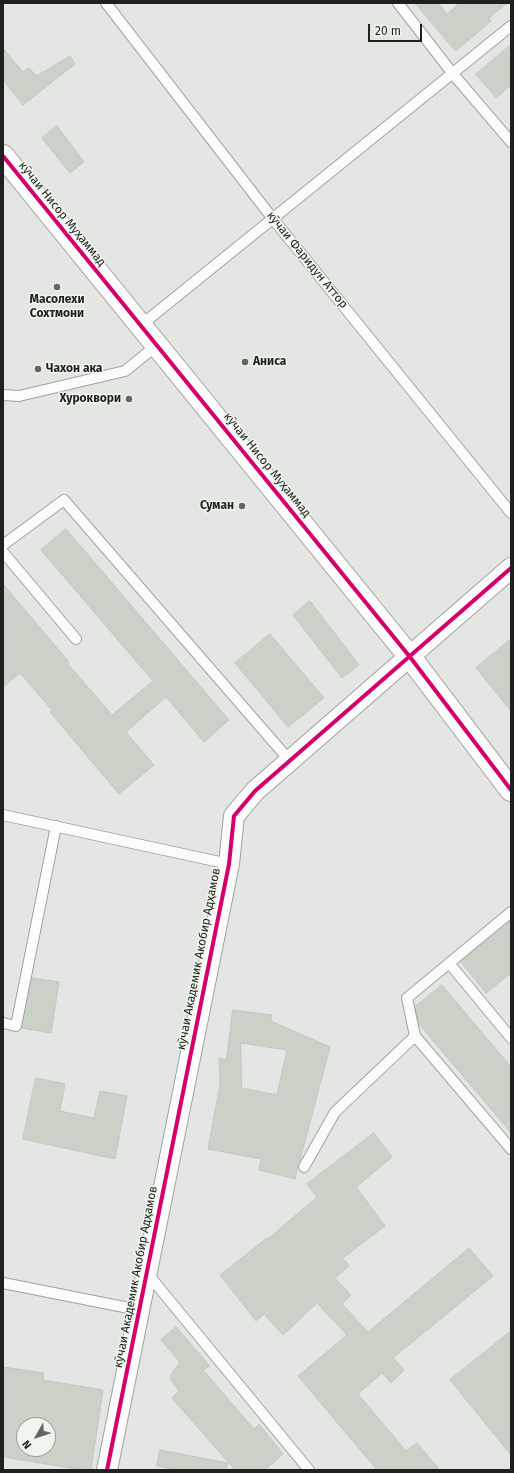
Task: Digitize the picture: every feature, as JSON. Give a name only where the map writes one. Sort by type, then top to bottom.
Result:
[{"type":"street","name":"кӯчаи Нисор Муҳаммад","points":[[3,156],[410,657],[511,790]]},
{"type":"street","name":"кӯчаи Академик Акобир Адҳамов","points":[[107,1470],[229,864],[234,816],[255,791],[511,568]]},
{"type":"lane","name":"кӯчаи Фаридун Аттор","points":[[106,3],[273,219],[511,513]]},
{"type":"lane","points":[[398,3],[453,74],[511,142]]},
{"type":"lane","points":[[140,326],[511,26]]},
{"type":"lane","points":[[3,395],[19,396],[125,371],[156,346]]},
{"type":"lane","points":[[3,544],[64,500],[290,761]]},
{"type":"lane","points":[[3,552],[76,639]]},
{"type":"lane","points":[[3,815],[229,864]]},
{"type":"lane","points":[[3,1023],[16,1026],[56,826]]},
{"type":"lane","points":[[511,912],[407,998],[415,1036],[511,1149]]},
{"type":"lane","points":[[449,963],[511,1038]]},
{"type":"lane","points":[[304,1167],[335,1112],[415,1036]]},
{"type":"lane","points":[[147,1273],[309,1470]]},
{"type":"lane","points":[[3,1283],[139,1310]]},
{"type":"building","points":[[415,3],[438,3],[447,14],[460,3],[507,3],[489,18],[491,21],[456,51]]},
{"type":"building","points":[[511,45],[511,85],[496,98],[476,74]]},
{"type":"building","points":[[3,48],[23,72],[29,68],[37,76],[70,56],[75,64],[23,105],[3,80]]},
{"type":"building","points":[[57,126],[84,162],[70,173],[42,138]]},
{"type":"building","points":[[66,529],[229,720],[204,742],[166,697],[126,732],[154,765],[119,794],[50,712],[52,710],[20,673],[3,687],[3,584],[69,662],[68,664],[112,715],[153,681],[41,550]]},
{"type":"building","points":[[310,601],[359,665],[342,678],[293,615]]},
{"type":"building","points":[[270,634],[324,698],[288,727],[235,663]]},
{"type":"building","points":[[511,639],[511,711],[476,668]]},
{"type":"building","points":[[511,920],[511,973],[486,993],[461,962]]},
{"type":"building","points":[[32,978],[59,982],[51,1033],[22,1028]]},
{"type":"building","points":[[442,985],[511,1067],[511,1133],[419,1024],[415,1007]]},
{"type":"building","points":[[233,1010],[272,1015],[271,1021],[330,1047],[295,1179],[259,1170],[261,1159],[208,1149],[220,1084],[219,1058],[226,1060]],"holes":[[[241,1043],[287,1050],[277,1095],[242,1088]]]},
{"type":"building","points":[[36,1078],[65,1084],[60,1111],[94,1118],[100,1091],[127,1096],[115,1159],[23,1139]]},
{"type":"building","points":[[374,1133],[392,1157],[356,1187],[385,1226],[343,1258],[349,1266],[335,1278],[351,1295],[342,1304],[368,1332],[469,1248],[493,1276],[393,1358],[404,1370],[391,1383],[382,1373],[358,1394],[406,1451],[417,1443],[440,1470],[377,1470],[298,1376],[347,1335],[317,1303],[283,1335],[264,1314],[256,1321],[220,1275],[267,1238],[268,1239],[317,1197],[307,1184]]},
{"type":"building","points":[[176,1327],[210,1366],[203,1370],[254,1429],[259,1424],[283,1454],[265,1470],[235,1470],[172,1398],[179,1391],[171,1380],[171,1375],[180,1362],[161,1340]]},
{"type":"building","points":[[511,1331],[511,1455],[450,1380]]},
{"type":"building","points":[[3,1367],[44,1373],[43,1380],[103,1390],[91,1470],[3,1457]]},
{"type":"building","points":[[160,1450],[228,1463],[227,1470],[180,1470],[157,1466]]},
{"type":"cycle path","points":[[3,156],[410,657],[511,790]]},
{"type":"cycle path","points":[[107,1470],[229,864],[234,816],[255,791],[511,568]]},
{"type":"place","name":"Масолехи Сохтмони","points":[[57,287]]},
{"type":"place","name":"Аниса","points":[[245,362]]},
{"type":"place","name":"Чахон ака","points":[[38,369]]},
{"type":"place","name":"Хуроквори","points":[[129,399]]},
{"type":"place","name":"Суман","points":[[242,506]]}]
